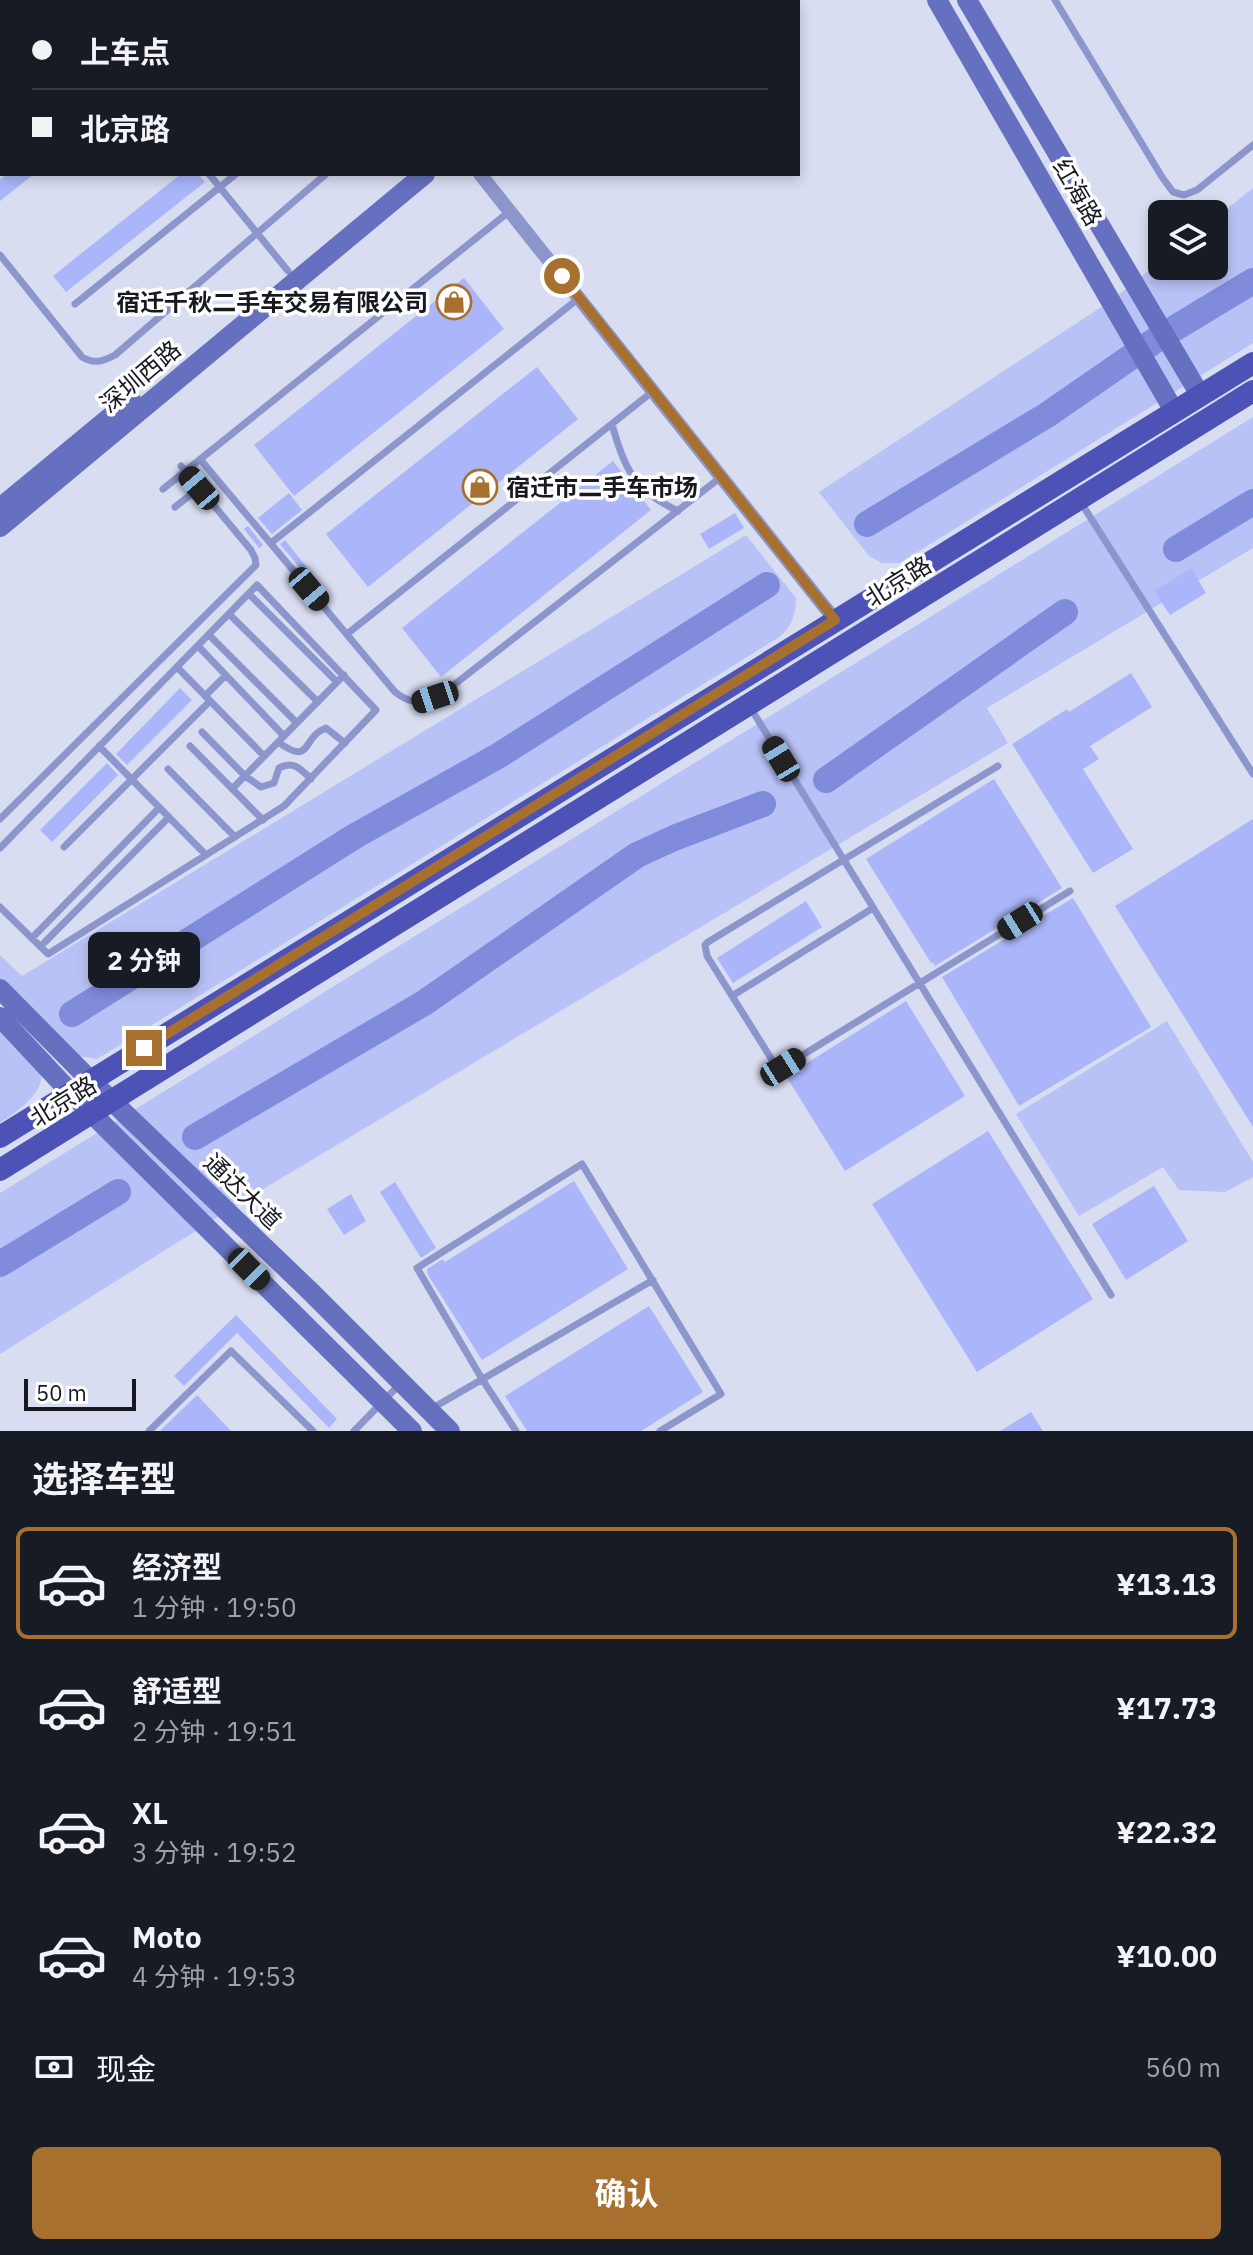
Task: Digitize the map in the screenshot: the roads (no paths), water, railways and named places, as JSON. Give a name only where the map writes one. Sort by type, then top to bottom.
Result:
[{"type":"main road","name":"北京路","points":[[0,1137],[1253,363]]},
{"type":"main road","name":"北京路","points":[[0,1170],[1253,391]]},
{"type":"street","name":"红海路","points":[[937,0],[1174,411]]},
{"type":"street","name":"红海路","points":[[967,0],[1200,395]]},
{"type":"street","name":"深圳西路","points":[[0,508],[404,176]]},
{"type":"street","name":"深圳西路","points":[[0,527],[423,176]]},
{"type":"street","points":[[482,176],[835,620]]},
{"type":"street","name":"通达大道","points":[[0,989],[81,1087],[92,1113],[412,1431]]},
{"type":"street","name":"通达大道","points":[[0,1017],[81,1087],[112,1101],[450,1431]]},
{"type":"lane","points":[[1055,0],[1173,192],[1184,195],[1197,190],[1253,145]]},
{"type":"lane","points":[[211,176],[288,271]]},
{"type":"lane","points":[[75,304],[234,176]]},
{"type":"lane","points":[[0,255],[82,357],[91,362],[102,361],[115,355],[324,176]]},
{"type":"lane","points":[[163,489],[183,469],[200,459],[510,211]]},
{"type":"lane","points":[[271,543],[579,298]]},
{"type":"lane","points":[[347,634],[653,391]]},
{"type":"lane","points":[[612,424],[621,456],[636,481],[658,502],[678,511]]},
{"type":"lane","points":[[200,459],[395,692],[407,701],[420,702],[435,697],[455,684],[721,477]]},
{"type":"lane","points":[[0,819],[256,565],[251,550],[183,469]]},
{"type":"lane","points":[[175,507],[199,488]]},
{"type":"lane","points":[[1079,499],[1253,774]]},
{"type":"lane","points":[[0,848],[257,585],[376,710],[284,806],[48,954],[0,907]]},
{"type":"lane","points":[[249,594],[337,682]]},
{"type":"lane","points":[[229,614],[318,702]]},
{"type":"lane","points":[[209,635],[297,723]]},
{"type":"lane","points":[[198,646],[296,752],[304,751],[310,746],[312,736],[326,728],[345,743]]},
{"type":"lane","points":[[177,667],[264,756]]},
{"type":"lane","points":[[64,847],[226,675]]},
{"type":"lane","points":[[232,789],[344,675]]},
{"type":"lane","points":[[748,705],[1111,1295]]},
{"type":"lane","points":[[202,732],[245,776],[261,787],[274,783],[279,768],[290,764],[311,779]]},
{"type":"lane","points":[[99,746],[206,855]]},
{"type":"lane","points":[[190,746],[263,820]]},
{"type":"lane","points":[[998,766],[705,945],[707,956],[774,1063],[783,1067],[1070,891]]},
{"type":"lane","points":[[168,769],[235,837]]},
{"type":"lane","points":[[32,938],[159,808]]},
{"type":"lane","points":[[41,946],[169,817]]},
{"type":"lane","points":[[732,996],[873,908]]},
{"type":"lane","points":[[516,1431],[417,1268],[582,1164],[721,1394],[660,1431]]},
{"type":"lane","points":[[429,1410],[653,1280]]},
{"type":"lane","points":[[149,1431],[231,1351],[313,1431]]},
{"type":"lane","points":[[354,1431],[401,1383]]},
{"type":"waterway","points":[[867,524],[1047,415],[1157,339],[1253,281]]},
{"type":"waterway","points":[[1176,549],[1253,502]]},
{"type":"waterway","points":[[72,1014],[355,836],[498,756],[767,585]]},
{"type":"waterway","points":[[826,780],[1065,612]]},
{"type":"waterway","points":[[195,1137],[424,1003],[637,855],[763,804]]},
{"type":"waterway","points":[[0,1264],[118,1192]]},
{"type":"place","name":"宿迁千秋二手车交易有限公司","points":[[454,302]]},
{"type":"place","name":"宿迁市二手车市场","points":[[480,487]]}]
